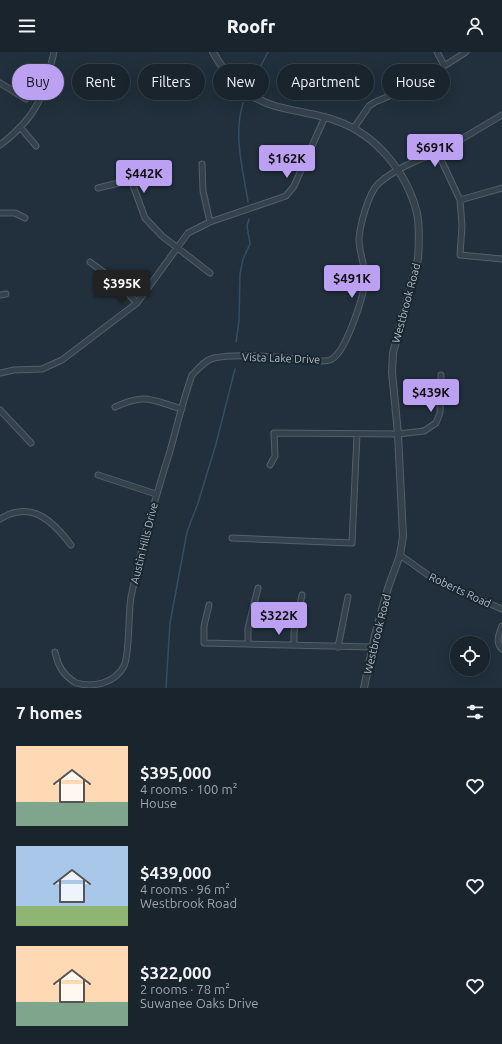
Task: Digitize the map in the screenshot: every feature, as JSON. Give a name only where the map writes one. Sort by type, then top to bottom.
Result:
[{"type":"street","points":[[0,145],[21,128],[34,112],[44,93],[54,52]]},
{"type":"street","name":"Westbrook Road","points":[[213,52],[223,71],[252,96],[271,105],[325,117],[354,128],[374,143],[398,171],[412,196],[417,214],[419,244],[415,273],[397,334],[393,353],[392,372],[398,434],[403,536],[400,555],[388,588],[372,647],[364,688]]},
{"type":"street","points":[[437,52],[443,64]]},
{"type":"street","points":[[446,64],[466,52]]},
{"type":"street","points":[[0,83],[12,90]]},
{"type":"street","points":[[354,128],[368,106],[382,99]]},
{"type":"street","name":"Vista Lake Drive","points":[[234,357],[320,361],[332,359],[342,348],[364,290],[365,276],[359,239],[365,212],[377,185],[398,171],[438,153],[502,115]]},
{"type":"street","points":[[0,373],[14,370],[42,369],[62,360],[137,303],[188,233],[210,222],[286,196],[294,186],[325,117]]},
{"type":"street","points":[[21,128],[36,146]]},
{"type":"street","points":[[438,153],[460,200],[462,226],[460,254],[502,259]]},
{"type":"street","points":[[202,164],[203,191],[210,222]]},
{"type":"street","points":[[98,188],[131,180],[145,218],[162,236],[210,273]]},
{"type":"street","points":[[460,200],[502,188]]},
{"type":"street","points":[[0,213],[15,213],[25,218]]},
{"type":"street","points":[[90,262],[117,282],[137,303]]},
{"type":"street","points":[[0,295],[6,294]]},
{"type":"street","name":"Austin Hills Drive","points":[[55,652],[58,665],[68,678],[78,684],[92,688],[101,687],[119,674],[125,664],[131,599],[156,494],[192,375],[214,358],[234,357]]},
{"type":"street","points":[[270,465],[275,456],[274,433],[398,434],[424,431],[436,423],[440,413],[441,375]]},
{"type":"street","points":[[115,407],[134,399],[144,398],[182,409]]},
{"type":"street","points":[[0,410],[31,443]]},
{"type":"street","points":[[232,538],[352,543],[357,434]]},
{"type":"street","points":[[98,475],[156,494]]},
{"type":"street","points":[[0,519],[8,514],[18,512],[37,513],[64,536],[71,545]]},
{"type":"street","name":"Roberts Road","points":[[400,555],[435,580],[502,609]]},
{"type":"street","points":[[248,644],[248,628],[258,588]]},
{"type":"street","points":[[294,645],[294,632],[302,595]]},
{"type":"street","points":[[338,646],[348,598]]},
{"type":"street","points":[[208,605],[204,626],[204,643],[372,647]]},
{"type":"street","points":[[502,626],[498,639],[499,646],[502,649]]},
{"type":"waterway","points":[[262,64],[268,52]]},
{"type":"waterway","points":[[243,103],[240,115],[239,140],[248,202]]},
{"type":"waterway","points":[[236,342],[239,321],[240,274],[243,259],[250,244],[247,226],[249,219]]},
{"type":"waterway","points":[[166,688],[170,623],[187,532],[198,503],[216,444],[235,369]]}]
